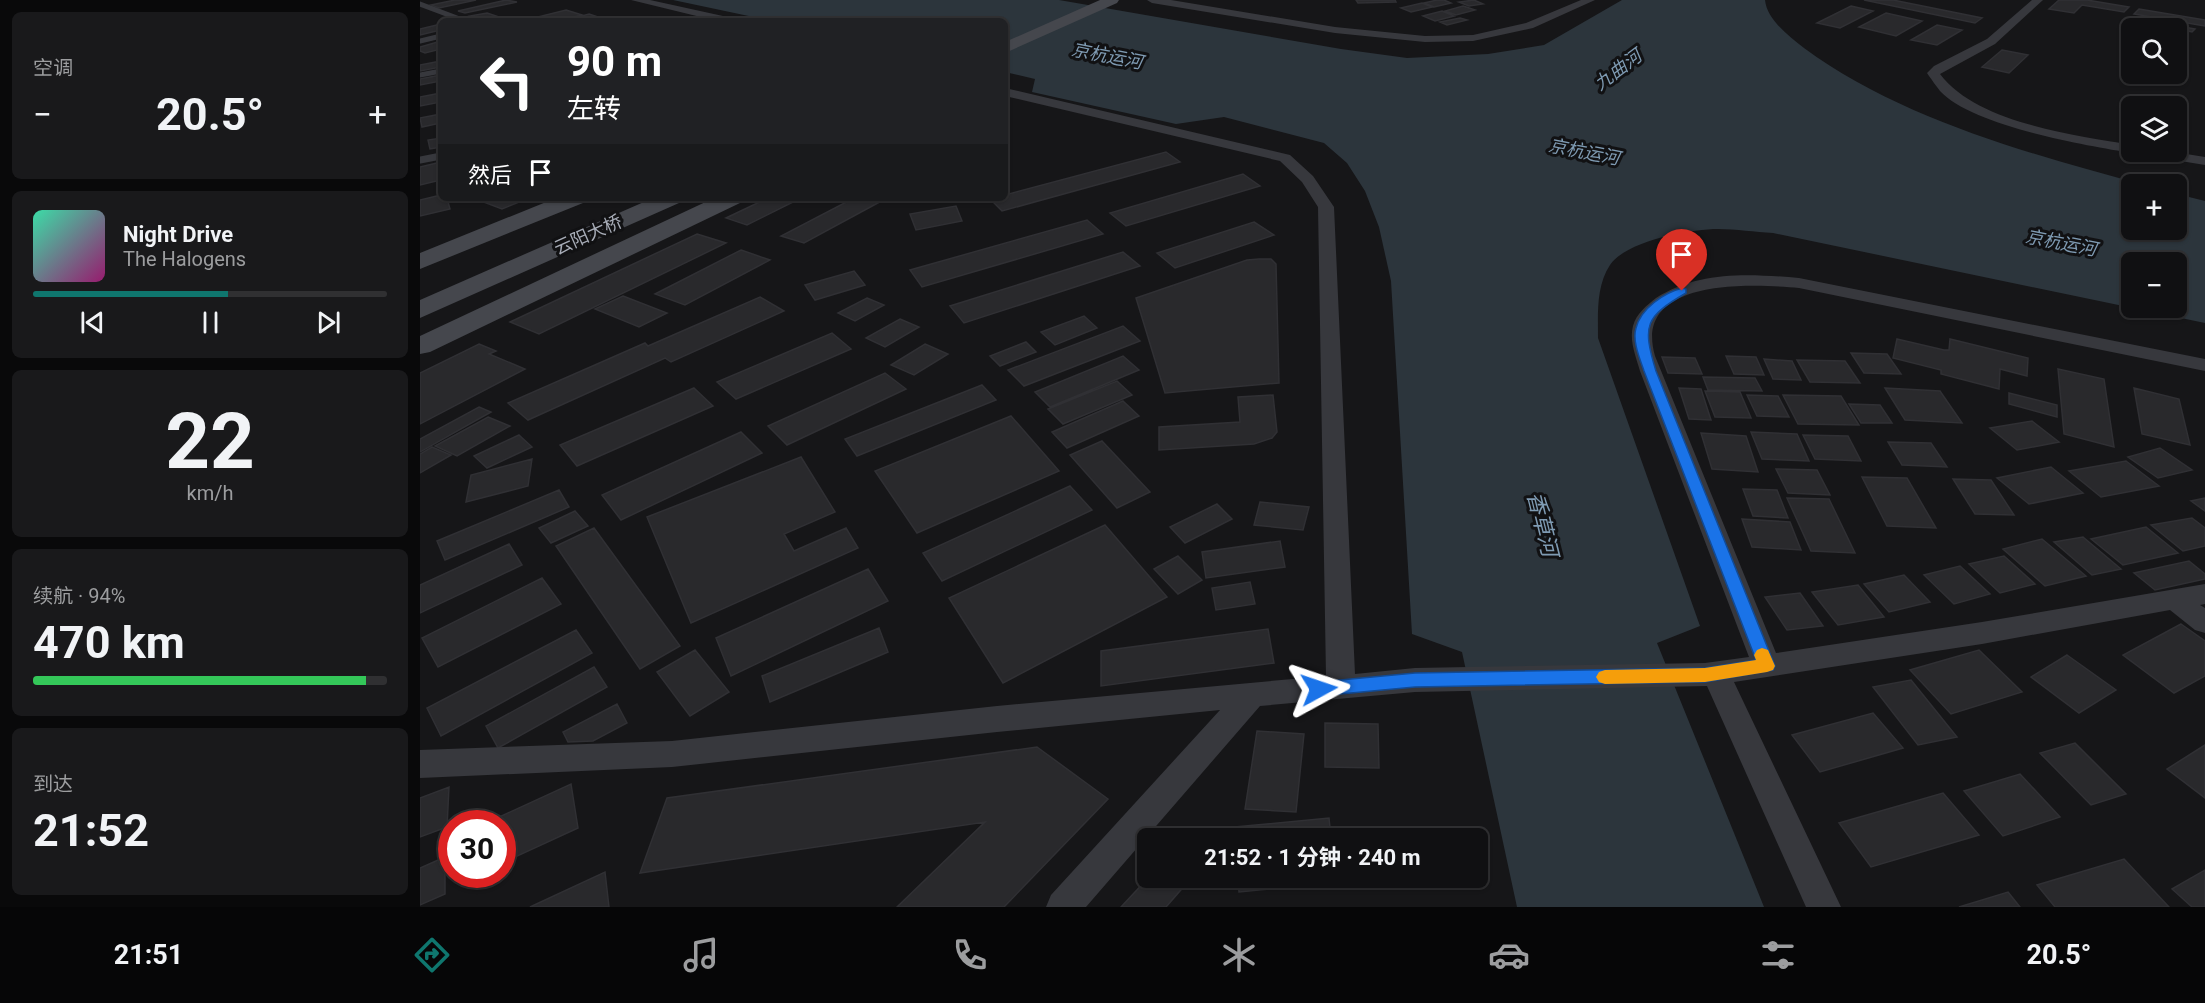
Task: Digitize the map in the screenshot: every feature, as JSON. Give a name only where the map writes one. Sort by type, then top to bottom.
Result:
[{"type":"street","points":[[636,0],[718,18]]},
{"type":"street","points":[[1008,35],[1089,0]]},
{"type":"street","points":[[1008,47],[1112,0]]},
{"type":"street","points":[[1152,0],[1335,30],[1425,39],[1473,38],[1530,26],[1590,0]]},
{"type":"street","points":[[2038,0],[2002,34],[1946,63],[1933,73],[1937,84],[1970,105],[2031,128],[2121,146]]},
{"type":"street","points":[[1008,93],[1182,132],[1285,159],[1308,178],[1326,207],[1341,687]]},
{"type":"street","points":[[2187,158],[2205,161]]},
{"type":"street","points":[[420,262],[568,201]]},
{"type":"street","name":"云阳大桥","points":[[495,267],[628,201]]},
{"type":"street","name":"云阳大桥","points":[[495,267],[663,201]]},
{"type":"street","points":[[420,346],[726,201]]},
{"type":"street","points":[[420,291],[495,267]]},
{"type":"street","points":[[420,310],[495,267]]},
{"type":"street","points":[[1767,666],[1650,371],[1643,348],[1642,328],[1654,307],[1682,291],[1705,282],[1747,279],[1799,283],[2205,365]]},
{"type":"street","points":[[420,764],[672,754],[997,719],[1415,680],[1710,674],[1982,633],[2205,594]]},
{"type":"street","points":[[2175,600],[2205,623]]},
{"type":"street","points":[[1710,674],[1824,907]]},
{"type":"street","points":[[1063,907],[1252,695]]},
{"type":"lane","points":[[420,3],[458,18]]},
{"type":"lane","points":[[420,41],[438,37]]},
{"type":"lane","points":[[420,75],[438,72]]},
{"type":"lane","points":[[421,157],[438,156]]},
{"type":"water","points":[[673,0],[1059,0],[1341,49],[1407,58],[1488,54],[1544,45],[1622,0],[1765,0],[1774,21],[1804,48],[1841,73],[1881,94],[1965,131],[2053,160],[2121,179],[2121,240],[2187,240],[2187,196],[2205,201],[2205,323],[2181,318],[2187,318],[2187,252],[2121,252],[2121,306],[1773,233],[1725,229],[1692,231],[1644,243],[1618,257],[1610,265],[1602,282],[1598,338],[1700,626],[1657,643],[1764,907],[1517,907],[1462,652],[1412,634],[1391,281],[1379,227],[1365,191],[1347,163],[1324,143],[1224,117],[1176,124],[1032,92],[1035,79],[1008,73],[1008,18],[758,18]]},
{"type":"building","points":[[455,0],[476,0],[439,8],[431,5]]},
{"type":"building","points":[[506,0],[517,2],[465,13],[458,11]]},
{"type":"building","points":[[1356,0],[1395,0],[1396,2],[1358,3]]},
{"type":"building","points":[[1437,0],[1451,3],[1434,7],[1424,3]]},
{"type":"building","points":[[1474,0],[1483,4],[1469,6],[1459,2]]},
{"type":"building","points":[[1864,0],[1893,0],[1982,18],[1975,23]]},
{"type":"building","points":[[2059,0],[2087,0],[2129,7],[2124,12],[2082,5],[2074,13],[2049,9]]},
{"type":"building","points":[[1422,3],[1432,7],[1411,12],[1401,8]]},
{"type":"building","points":[[1463,6],[1475,10],[1456,15],[1445,11]]},
{"type":"building","points":[[1851,6],[1873,11],[1840,28],[1817,23]]},
{"type":"building","points":[[2139,9],[2205,20],[2205,26],[2187,23],[2187,18],[2158,18],[2134,14]]},
{"type":"building","points":[[566,10],[582,15],[570,18],[534,18]]},
{"type":"building","points":[[1442,11],[1454,16],[1435,21],[1423,16]]},
{"type":"building","points":[[487,13],[502,18],[475,18],[470,16]]},
{"type":"building","points":[[1886,13],[1922,21],[1896,36],[1859,27]]},
{"type":"building","points":[[589,14],[601,18],[574,18]]},
{"type":"building","points":[[1460,18],[1467,20],[1447,25],[1440,22]]},
{"type":"building","points":[[438,25],[438,31],[420,35],[420,29]]},
{"type":"building","points":[[1937,25],[1962,30],[1937,45],[1911,40]]},
{"type":"building","points":[[438,42],[438,50],[425,53],[420,51],[420,47]]},
{"type":"building","points":[[2002,50],[2028,55],[2009,73],[1982,67]]},
{"type":"building","points":[[438,62],[438,68],[420,71],[420,65]]},
{"type":"building","points":[[438,76],[438,82],[420,85],[420,79]]},
{"type":"building","points":[[438,94],[438,103],[420,106],[420,97]]},
{"type":"building","points":[[438,115],[438,124],[422,127],[420,118]]},
{"type":"building","points":[[438,138],[438,148],[430,149],[428,140]]},
{"type":"building","points":[[1166,152],[1180,162],[1002,211],[992,201],[1008,201],[1008,194]]},
{"type":"building","points":[[438,163],[438,181],[420,185],[420,167]]},
{"type":"building","points":[[1243,174],[1260,186],[1126,226],[1110,213]]},
{"type":"building","points":[[438,196],[438,201],[448,201],[450,209],[420,216],[420,200]]},
{"type":"building","points":[[481,201],[522,201],[502,209]]},
{"type":"building","points":[[762,201],[795,201],[747,225],[726,218]]},
{"type":"building","points":[[848,201],[881,201],[804,243],[781,236]]},
{"type":"building","points":[[956,206],[962,221],[916,230],[910,214]]},
{"type":"building","points":[[1087,220],[1103,234],[922,287],[910,270]]},
{"type":"building","points":[[1254,222],[1274,235],[1175,268],[1157,253]]},
{"type":"building","points":[[697,234],[726,243],[539,334],[510,322]]},
{"type":"building","points":[[741,250],[770,260],[685,305],[655,294]]},
{"type":"building","points":[[1123,252],[1140,266],[964,323],[950,306]]},
{"type":"building","points":[[1271,259],[1276,264],[1279,383],[1165,393],[1136,298],[1247,260]]},
{"type":"building","points":[[854,271],[865,285],[815,300],[805,285]]},
{"type":"building","points":[[623,296],[667,313],[639,327],[595,309]]},
{"type":"building","points":[[760,297],[784,311],[671,362],[665,358],[528,420],[508,403],[645,343],[648,346]]},
{"type":"building","points":[[867,298],[884,305],[855,321],[838,313]]},
{"type":"building","points":[[1084,316],[1097,328],[1055,345],[1041,332]]},
{"type":"building","points":[[900,319],[919,327],[885,347],[866,338]]},
{"type":"building","points":[[1123,326],[1140,341],[1024,386],[1008,370]]},
{"type":"building","points":[[832,333],[851,349],[736,399],[717,382]]},
{"type":"building","points":[[1897,339],[1949,350],[1950,339],[2028,358],[2027,376],[2000,369],[1999,389],[1941,374],[1941,370],[1893,358]]},
{"type":"building","points":[[1026,342],[1036,352],[1000,366],[990,356]]},
{"type":"building","points":[[479,344],[496,351],[489,354],[525,369],[420,424],[420,373]]},
{"type":"building","points":[[925,344],[948,354],[914,375],[891,365]]},
{"type":"building","points":[[1851,353],[1887,354],[1901,374],[1864,373]]},
{"type":"building","points":[[1123,356],[1139,370],[1050,407],[1035,392]]},
{"type":"building","points":[[1726,356],[1756,357],[1764,375],[1734,374]]},
{"type":"building","points":[[1662,357],[1695,358],[1702,374],[1668,373]]},
{"type":"building","points":[[1764,359],[1792,361],[1801,380],[1773,379]]},
{"type":"building","points":[[1797,360],[1845,361],[1860,383],[1810,382]]},
{"type":"building","points":[[2058,369],[2104,379],[2114,447],[2064,434]]},
{"type":"building","points":[[885,373],[906,389],[787,445],[768,426]]},
{"type":"building","points":[[1703,377],[1755,378],[1762,391],[1708,390]]},
{"type":"building","points":[[1117,381],[1132,395],[1063,424],[1048,409]]},
{"type":"building","points":[[982,385],[996,400],[857,456],[845,439]]},
{"type":"building","points":[[694,388],[713,406],[577,466],[560,445]]},
{"type":"building","points":[[1679,388],[1701,389],[1711,420],[1689,419]]},
{"type":"building","points":[[1885,388],[1940,391],[1962,423],[1905,420]]},
{"type":"building","points":[[2134,388],[2179,399],[2190,445],[2142,434]]},
{"type":"building","points":[[1705,391],[1740,392],[1751,418],[1715,417]]},
{"type":"building","points":[[2009,393],[2057,405],[2057,417],[2009,404]]},
{"type":"building","points":[[1273,395],[1277,432],[1272,438],[1254,444],[1159,450],[1159,427],[1240,422],[1238,397]]},
{"type":"building","points":[[1747,395],[1778,396],[1789,417],[1757,416]]},
{"type":"building","points":[[1783,395],[1841,396],[1859,425],[1798,424]]},
{"type":"building","points":[[1123,401],[1139,416],[1067,448],[1052,432]]},
{"type":"building","points":[[1849,404],[1880,405],[1892,423],[1861,423]]},
{"type":"building","points":[[479,407],[491,412],[420,452],[420,439]]},
{"type":"building","points":[[1011,416],[1059,471],[917,533],[875,471]]},
{"type":"building","points":[[488,417],[510,426],[457,456],[435,446]]},
{"type":"building","points":[[2032,421],[2059,442],[2017,450],[1990,428]]},
{"type":"building","points":[[741,432],[762,453],[621,520],[602,495]]},
{"type":"building","points":[[1751,432],[1797,434],[1809,461],[1762,459]]},
{"type":"building","points":[[1701,433],[1746,436],[1758,472],[1712,469]]},
{"type":"building","points":[[519,435],[532,447],[487,468],[474,456]]},
{"type":"building","points":[[1803,435],[1848,436],[1861,461],[1815,459]]},
{"type":"building","points":[[1102,441],[1150,492],[1117,508],[1070,455]]},
{"type":"building","points":[[1888,442],[1931,443],[1947,467],[1902,465]]},
{"type":"building","points":[[432,447],[451,455],[420,473],[420,454]]},
{"type":"building","points":[[2160,448],[2192,470],[2158,478],[2128,457]]},
{"type":"building","points":[[801,457],[835,512],[784,534],[794,551],[846,528],[858,548],[691,623],[647,517]]},
{"type":"building","points":[[532,459],[528,486],[466,502],[471,475]]},
{"type":"building","points":[[2126,461],[2159,486],[2101,497],[2069,471]]},
{"type":"building","points":[[2051,467],[2083,493],[2029,504],[1997,478]]},
{"type":"building","points":[[1776,469],[1817,470],[1830,495],[1788,493]]},
{"type":"building","points":[[1862,477],[1907,478],[1936,528],[1887,526]]},
{"type":"building","points":[[1953,479],[1991,480],[2014,515],[1975,514]]},
{"type":"building","points":[[1070,486],[1092,510],[942,581],[923,553]]},
{"type":"building","points":[[1743,489],[1777,490],[1788,518],[1753,516]]},
{"type":"building","points":[[559,490],[569,507],[445,560],[437,541]]},
{"type":"building","points":[[1787,498],[1829,499],[1855,553],[1811,551]]},
{"type":"building","points":[[2205,498],[2205,511],[2191,501]]},
{"type":"building","points":[[1260,502],[1309,507],[1303,530],[1254,525]]},
{"type":"building","points":[[1217,504],[1232,519],[1185,543],[1170,527]]},
{"type":"building","points":[[575,511],[588,526],[551,543],[539,528]]},
{"type":"building","points":[[2192,518],[2205,528],[2205,546],[2183,551],[2151,525]]},
{"type":"building","points":[[1742,519],[1790,522],[1801,550],[1752,547]]},
{"type":"building","points":[[1105,525],[1167,597],[1003,683],[949,598]]},
{"type":"building","points":[[2146,527],[2178,553],[2123,565],[2091,539]]},
{"type":"building","points":[[594,528],[680,646],[640,669],[556,546]]},
{"type":"building","points":[[2083,537],[2121,569],[2092,575],[2054,542]]},
{"type":"building","points":[[2042,539],[2086,576],[2045,586],[2003,549]]},
{"type":"building","points":[[1280,541],[1285,567],[1206,578],[1202,552]]},
{"type":"building","points":[[509,544],[522,565],[420,613],[420,585]]},
{"type":"building","points":[[1178,556],[1202,580],[1178,594],[1154,569]]},
{"type":"building","points":[[2004,556],[2035,584],[2000,593],[1969,564]]},
{"type":"building","points":[[2189,561],[2205,574],[2205,579],[2155,590],[2134,573]]},
{"type":"building","points":[[1960,566],[1990,594],[1954,604],[1924,575]]},
{"type":"building","points":[[868,569],[888,601],[731,676],[716,638]]},
{"type":"building","points":[[1904,575],[1930,602],[1889,612],[1864,584]]},
{"type":"building","points":[[542,578],[561,604],[438,667],[422,638]]},
{"type":"building","points":[[1250,582],[1255,604],[1216,610],[1212,588]]},
{"type":"building","points":[[1858,585],[1884,617],[1838,625],[1812,592]]},
{"type":"building","points":[[1800,593],[1823,626],[1787,630],[1765,597]]},
{"type":"building","points":[[2181,624],[2205,641],[2205,676],[2174,693],[2123,655]]},
{"type":"building","points":[[879,628],[888,652],[770,702],[762,676]]},
{"type":"building","points":[[1268,629],[1274,663],[1101,686],[1101,651]]},
{"type":"building","points":[[576,630],[592,653],[441,736],[427,708]]},
{"type":"building","points":[[695,650],[729,692],[690,716],[657,672]]},
{"type":"building","points":[[1979,650],[2022,692],[1951,714],[1910,670]]},
{"type":"building","points":[[2067,655],[2116,690],[2079,713],[2031,677]]},
{"type":"building","points":[[594,667],[607,687],[498,748],[486,726]]},
{"type":"building","points":[[1911,680],[1957,737],[1918,745],[1873,687]]},
{"type":"building","points":[[617,704],[627,723],[593,741],[568,742],[563,732]]},
{"type":"building","points":[[1873,713],[1903,748],[1820,772],[1792,735]]},
{"type":"building","points":[[1325,723],[1378,724],[1379,768],[1325,767]]},
{"type":"building","points":[[1257,731],[1304,734],[1296,812],[1245,809]]},
{"type":"building","points":[[2075,743],[2126,794],[2091,805],[2040,753]]},
{"type":"building","points":[[2205,745],[2205,798],[2167,769]]},
{"type":"building","points":[[1037,747],[1108,799],[1004,907],[897,907],[985,822],[640,873],[667,798]]},
{"type":"building","points":[[2020,774],[2060,817],[2003,836],[1964,791]]},
{"type":"building","points":[[571,784],[578,828],[516,857],[514,810]]},
{"type":"building","points":[[449,787],[448,810],[438,810],[438,830],[420,837],[420,798]]},
{"type":"building","points":[[1943,793],[1979,835],[1871,867],[1839,823]]},
{"type":"building","points":[[1329,818],[1330,828],[1235,828]]},
{"type":"building","points":[[2124,859],[2169,907],[2055,907],[2037,885]]},
{"type":"building","points":[[438,860],[438,888],[445,888],[445,894],[420,905],[420,868]]},
{"type":"building","points":[[2205,870],[2205,907],[2192,907],[2172,889]]},
{"type":"building","points":[[605,872],[609,907],[530,907]]},
{"type":"building","points":[[1139,888],[1183,888],[1166,907],[1121,907]]},
{"type":"building","points":[[1239,888],[1278,888],[1239,892]]},
{"type":"building","points":[[2008,892],[2020,907],[1959,907]]},
{"type":"slow traffic","points":[[1605,677],[1705,675],[1767,666],[1762,655]]},
{"type":"route","points":[[1319,689],[1415,680],[1705,675],[1767,666],[1650,371],[1643,348],[1642,328],[1654,307],[1682,291]]},
{"type":"water label","name":"京杭运河","points":[[1107,56]]},
{"type":"water label","name":"九曲河","points":[[1618,70]]},
{"type":"water label","name":"京杭运河","points":[[1584,152]]},
{"type":"water label","name":"京杭运河","points":[[2061,243]]},
{"type":"water label","name":"香草河","points":[[1543,524]]}]
